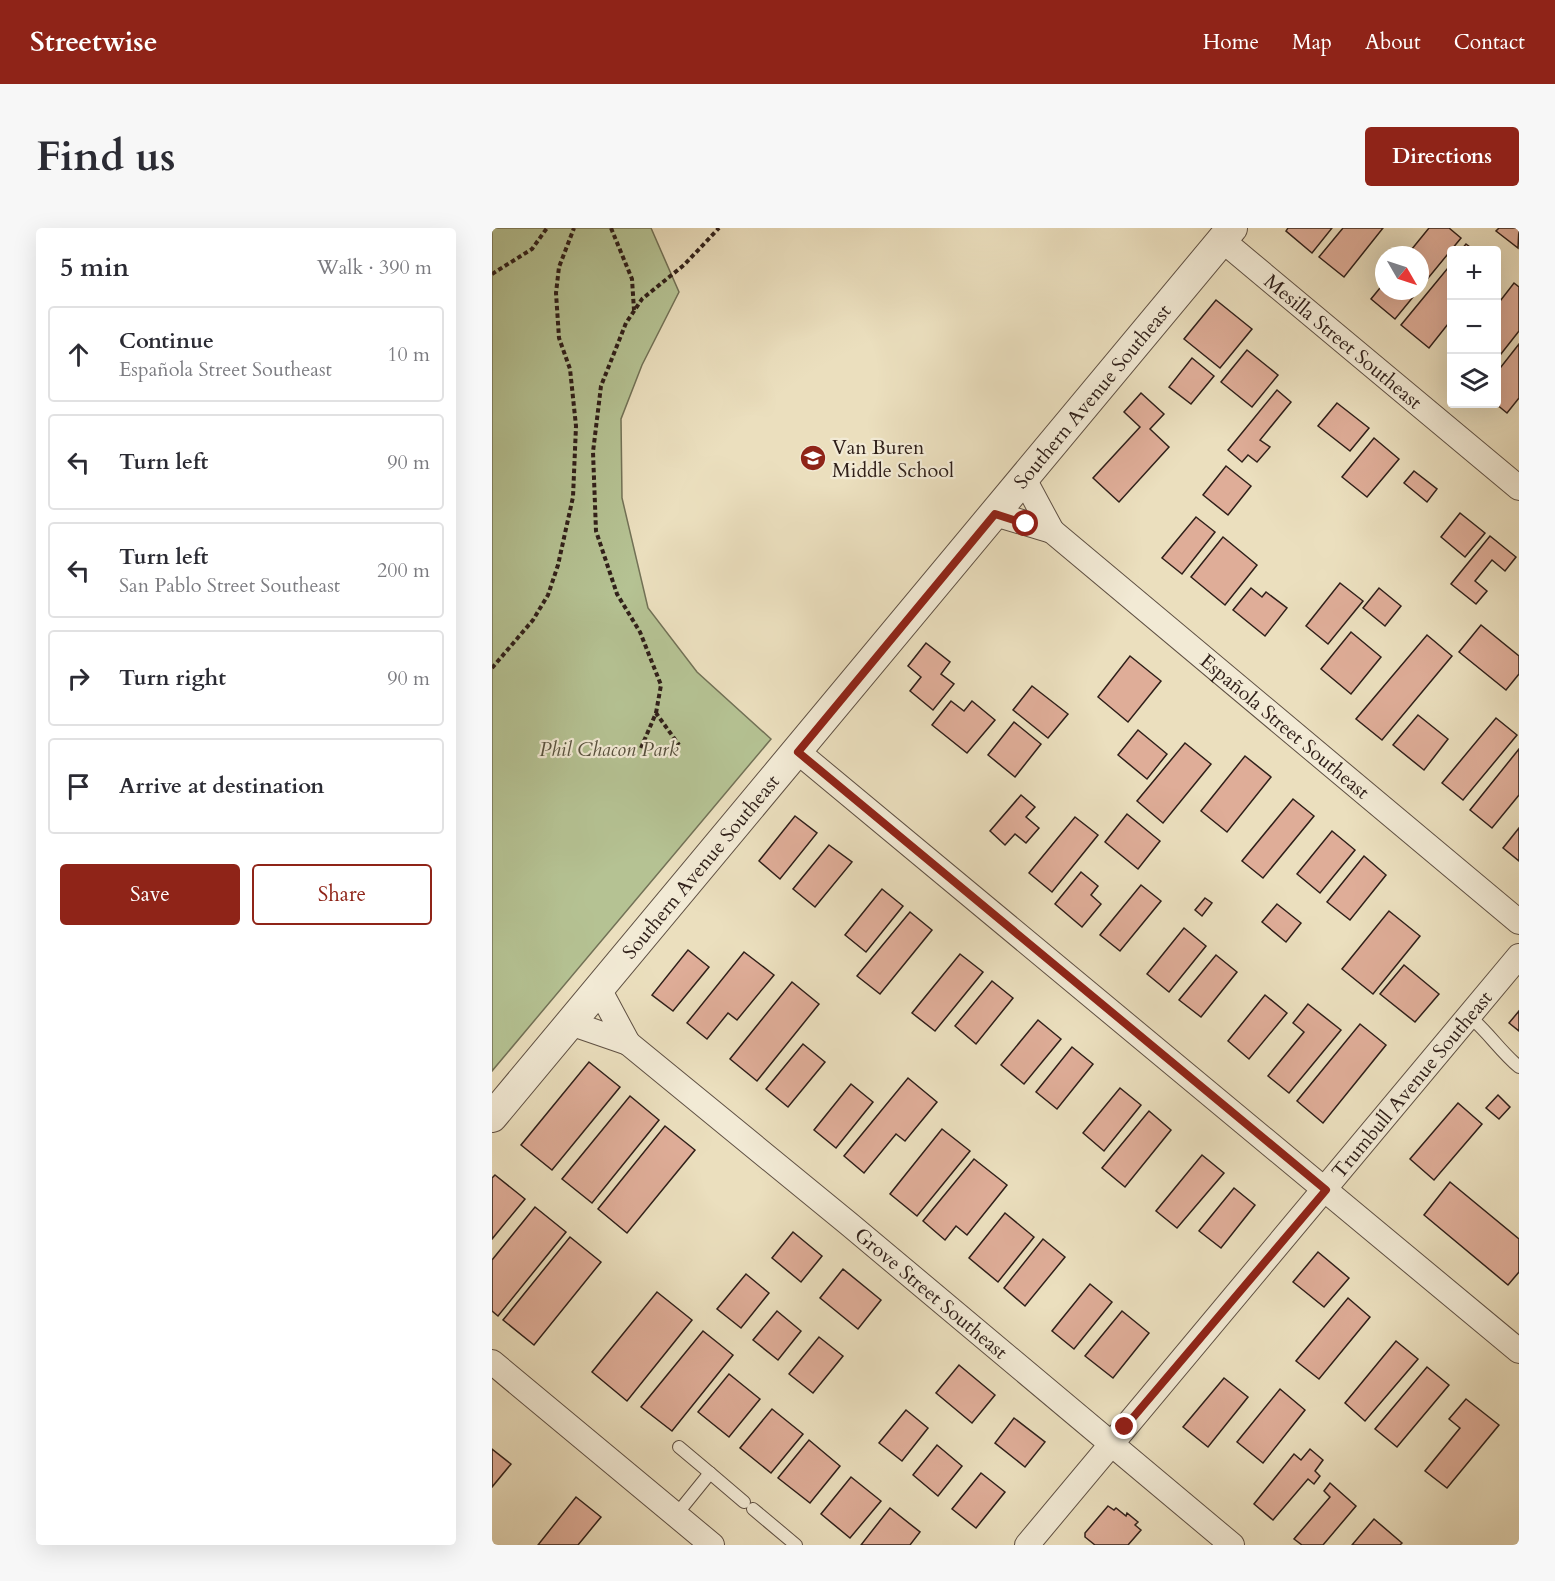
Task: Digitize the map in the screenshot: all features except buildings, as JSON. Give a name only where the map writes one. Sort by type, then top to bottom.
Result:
[{"type":"street","name":"Southern Avenue Southeast","points":[[492,1117],[1227,234]]},
{"type":"street","name":"Mesilla Street Southeast","points":[[1227,234],[1519,488]]},
{"type":"street","name":"Española Street Southeast","points":[[1024,479],[1052,531],[1519,922]]},
{"type":"street","name":"Española Street Southeast","points":[[995,514],[1052,531]]},
{"type":"street","points":[[798,752],[1519,1351]]},
{"type":"street","name":"Trumbull Avenue Southeast","points":[[1026,1545],[1326,1190],[1519,956]]},
{"type":"street","name":"Grove Street Southeast","points":[[599,989],[628,1043]]},
{"type":"street","name":"Grove Street Southeast","points":[[570,1023],[628,1043],[1232,1545]]},
{"type":"street","points":[[492,1362],[712,1545]]},
{"type":"lane","points":[[1469,1016],[1489,1032],[1504,1055],[1519,1067]]},
{"type":"lane","points":[[679,1447],[795,1545]]},
{"type":"lane","points":[[676,1515],[710,1473]]},
{"type":"path","points":[[492,274],[532,249],[547,228]]},
{"type":"path","points":[[492,668],[533,620],[548,594],[558,565],[573,497],[576,426],[570,369],[559,338],[556,293],[559,267],[574,228]]},
{"type":"path","points":[[611,228],[632,279],[634,311]]},
{"type":"path","points":[[641,747],[656,713],[661,685],[640,632],[617,594],[596,531],[593,453],[601,386],[626,323],[642,299],[684,265],[719,228]]},
{"type":"path","points":[[656,713],[680,745]]},
{"type":"green space","name":"Phil Chacon Park","points":[[492,228],[651,228],[679,292],[642,365],[621,419],[622,498],[648,608],[697,672],[771,739],[492,1071]]},
{"type":"place","name":"Van Buren Middle School","points":[[813,458]]},
{"type":"route","points":[[1026,524],[995,514],[798,752],[1326,1190],[1125,1427]]}]
